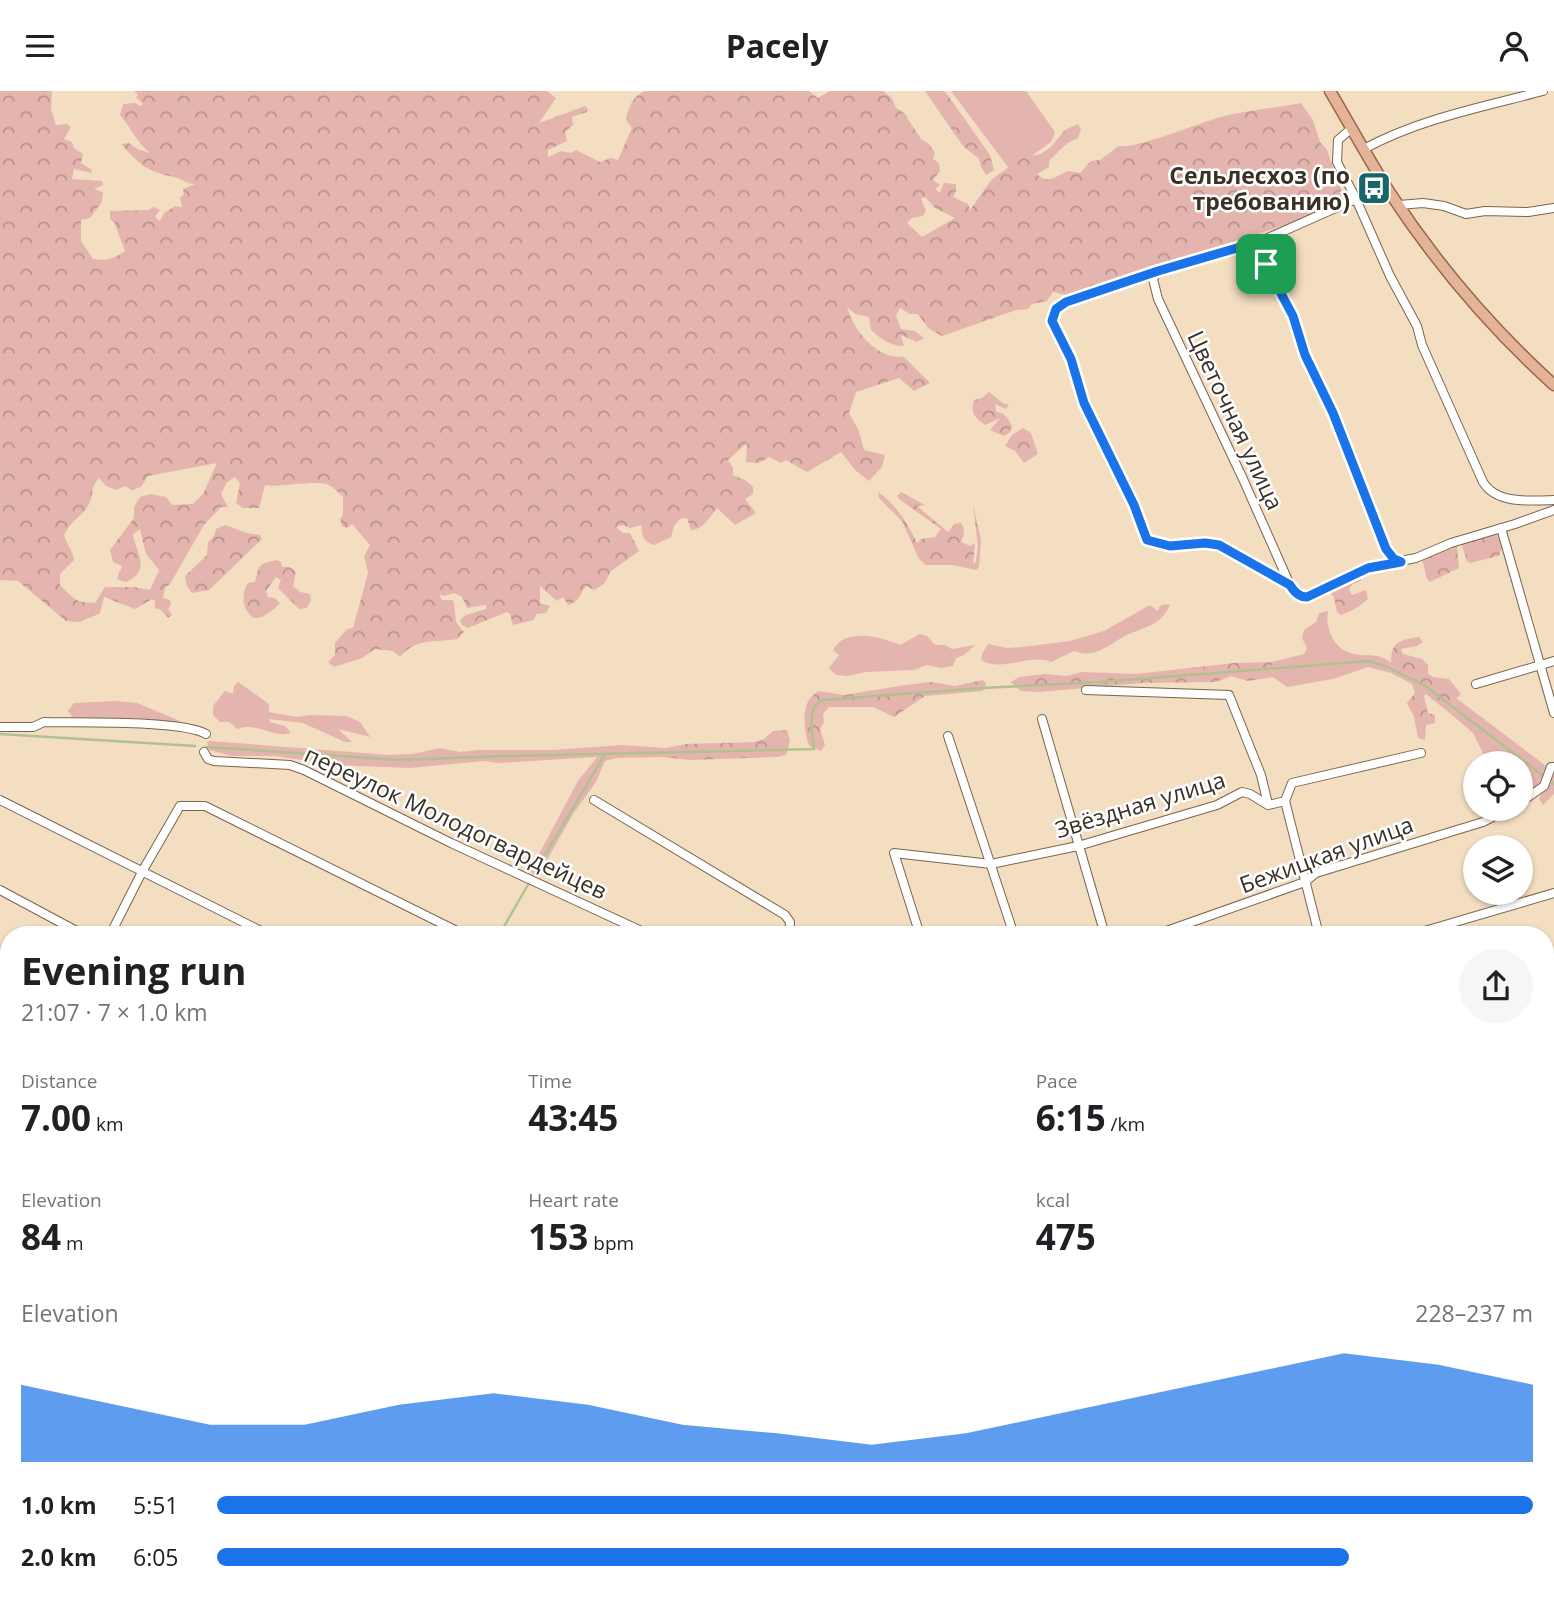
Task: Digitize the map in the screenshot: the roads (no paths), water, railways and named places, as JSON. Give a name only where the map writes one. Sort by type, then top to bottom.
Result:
[{"type":"main road","points":[[1331,91],[1392,195],[1422,238],[1475,303],[1554,385]]},
{"type":"street","points":[[1364,149],[1393,134],[1426,123],[1543,91]]},
{"type":"street","points":[[1352,128],[1338,140],[1336,155],[1390,276],[1417,326],[1422,345],[1488,490],[1500,497],[1554,500]]},
{"type":"street","points":[[1392,195],[1356,199],[1261,241],[1158,271],[1066,302],[1056,309],[1052,321],[1054,327],[1071,359],[1084,403],[1134,505],[1144,536],[1162,545],[1219,545],[1290,585],[1294,592],[1302,597],[1307,597],[1368,568],[1401,562],[1554,510]]},
{"type":"street","points":[[1399,205],[1423,203],[1444,206],[1466,214],[1485,211],[1528,212],[1554,208]]},
{"type":"street","points":[[1261,241],[1260,254],[1293,316],[1305,355],[1333,413],[1386,549],[1394,559],[1401,562]]},
{"type":"street","name":"Цветочная улица","points":[[1158,271],[1153,279],[1158,299],[1290,585]]},
{"type":"street","points":[[1501,528],[1554,713]]},
{"type":"street","points":[[1476,684],[1554,661]]},
{"type":"street","points":[[1086,690],[1229,695],[1261,775],[1268,804]]},
{"type":"street","points":[[1042,719],[1102,926]]},
{"type":"street","points":[[0,727],[33,727],[44,722],[159,726],[195,729],[206,734]]},
{"type":"street","points":[[947,736],[1011,926]]},
{"type":"street","name":"переулок Молодогвардейцев","points":[[204,752],[208,759],[214,761],[290,765],[303,770],[451,843],[631,926]]},
{"type":"street","points":[[1317,926],[1285,801],[1292,783],[1421,753]]},
{"type":"street","points":[[1533,794],[1544,786],[1553,767]]},
{"type":"street","name":"Звёздная улица","points":[[917,926],[894,853],[992,864],[1078,846],[1217,805],[1242,792],[1268,804],[1285,801]]},
{"type":"street","points":[[0,800],[252,926]]},
{"type":"street","points":[[594,800],[785,915],[790,926]]},
{"type":"street","points":[[115,926],[180,806],[205,806],[447,926]]},
{"type":"street","name":"Бежицкая улица","points":[[1181,926],[1306,882],[1316,873],[1485,821]]},
{"type":"street","points":[[0,890],[67,926]]},
{"type":"street","points":[[1442,926],[1554,893]]},
{"type":"waterway","points":[[206,747],[400,760],[814,749],[812,714],[817,703],[823,700],[1367,661],[1385,666],[1424,685],[1554,784]]},
{"type":"waterway","points":[[0,734],[195,746]]},
{"type":"waterway","points":[[534,874],[605,754]]},
{"type":"waterway","points":[[504,926],[529,883]]},
{"type":"place","name":"Сельлесхоз (по требованию)","points":[[1374,188]]}]
